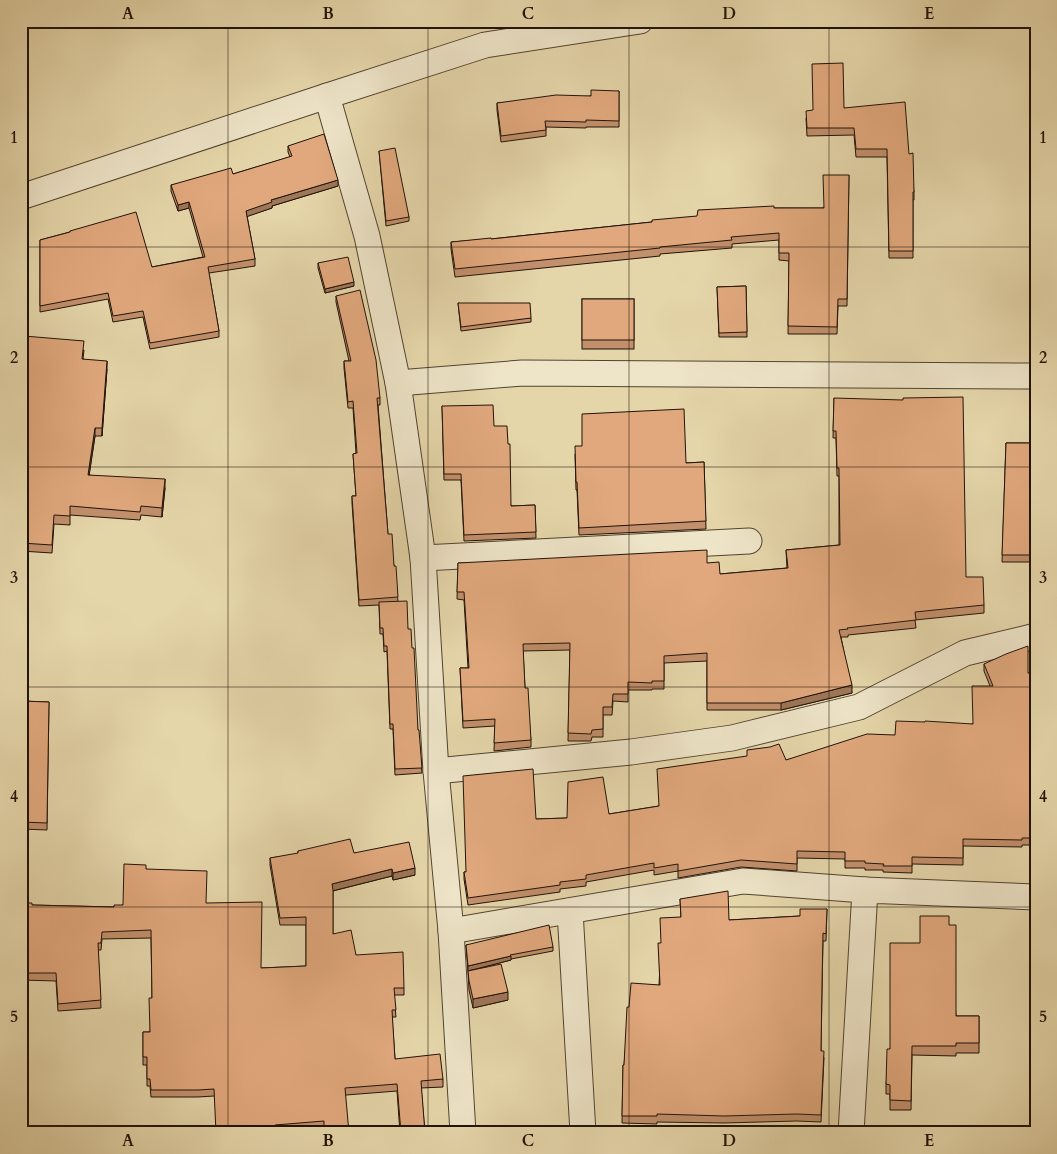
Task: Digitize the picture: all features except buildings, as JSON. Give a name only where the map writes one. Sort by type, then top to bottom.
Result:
[{"type":"street","points":[[21,197],[485,45],[640,21]]},
{"type":"street","points":[[327,96],[368,236],[398,383],[423,558],[436,771],[451,931],[463,1133]]},
{"type":"street","points":[[398,383],[522,374],[1036,376]]},
{"type":"street","points":[[423,558],[749,542]]},
{"type":"street","points":[[436,771],[632,752],[732,738],[859,707],[965,653],[1036,636]]},
{"type":"street","points":[[451,931],[743,881],[864,890],[1036,897]]},
{"type":"street","points":[[851,1133],[864,890]]},
{"type":"street","points":[[570,911],[583,1133]]}]
